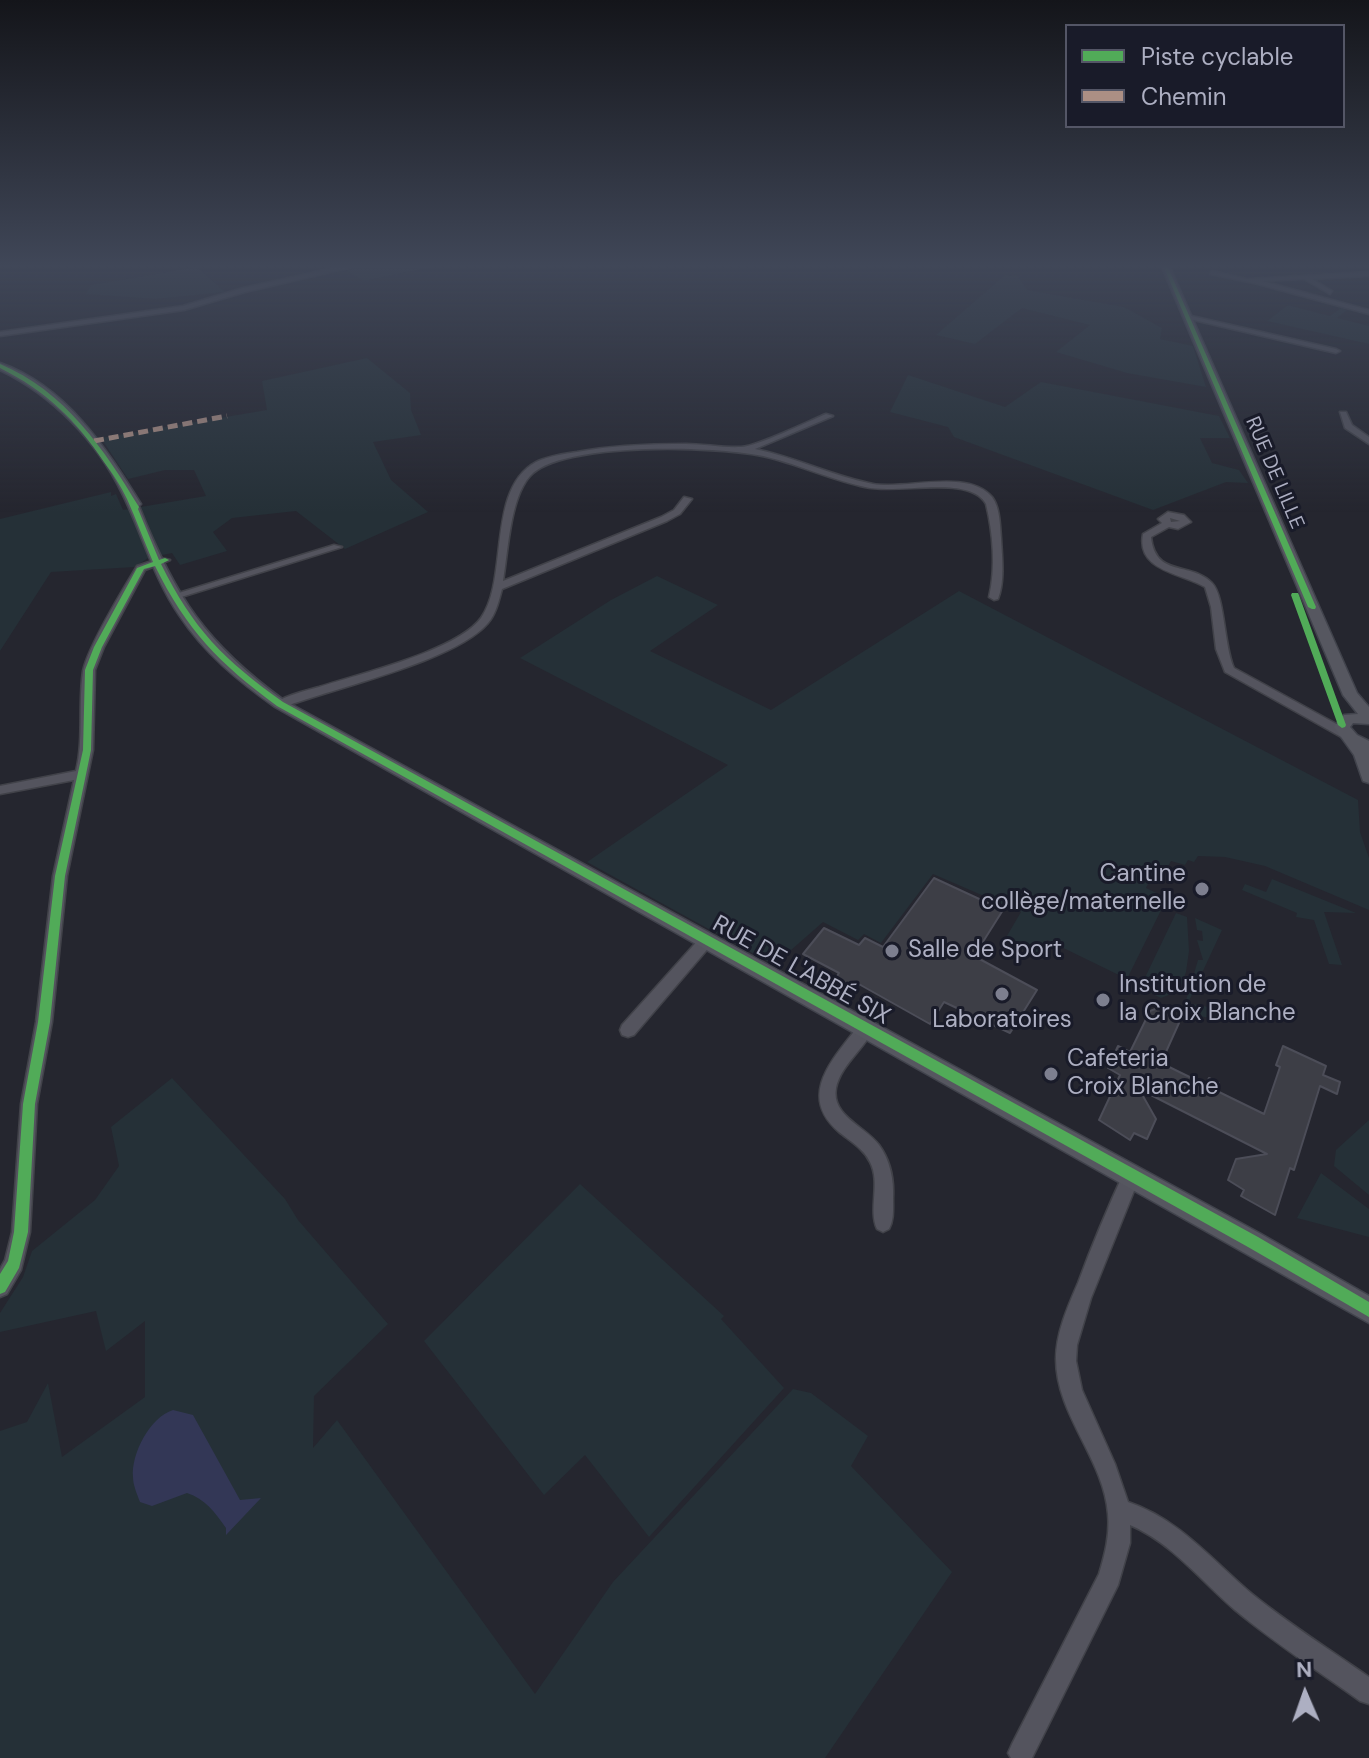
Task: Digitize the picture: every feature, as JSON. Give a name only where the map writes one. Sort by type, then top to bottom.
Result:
[{"type":"main road","name":"RUE DE LILLE","points":[[1200,347],[1351,698],[1369,718]]},
{"type":"main road","name":"RUE DE L'ABBÉ SIX","points":[[0,366],[43,389],[73,417],[108,460],[129,495],[206,646],[280,704],[1369,1308]]},
{"type":"main road","name":"RUE DE LILLE","points":[[1312,607],[1347,729],[1362,754],[1369,777]]},
{"type":"main road","points":[[1369,718],[1347,729],[1369,747]]},
{"type":"street","points":[[1319,347],[1336,351]]},
{"type":"street","points":[[1343,414],[1348,426],[1369,441]]},
{"type":"street","points":[[746,450],[829,416]]},
{"type":"street","points":[[280,704],[433,650],[472,633],[488,616],[518,487],[527,472],[538,464],[622,448],[746,450],[877,487],[952,485],[982,494],[995,509],[994,555],[999,582],[994,597]]},
{"type":"street","points":[[495,588],[664,519],[677,512],[687,499]]},
{"type":"street","points":[[1168,524],[1145,537],[1151,560],[1209,585],[1219,615],[1216,633],[1227,667],[1239,678],[1347,729]]},
{"type":"street","points":[[178,595],[337,547]]},
{"type":"street","points":[[0,1287],[14,1263],[21,1232],[29,1104],[44,1022],[60,876],[88,744],[91,663],[141,568],[161,561]]},
{"type":"street","points":[[499,568],[538,568]]},
{"type":"street","points":[[0,790],[81,774]]},
{"type":"street","points":[[628,1030],[706,941]]},
{"type":"street","points":[[865,1030],[831,1079],[827,1094],[835,1117],[871,1147],[880,1163],[884,1184],[883,1223]]},
{"type":"street","points":[[1021,1753],[1110,1577],[1119,1546],[1120,1510],[1110,1475],[1071,1385],[1066,1359],[1072,1328],[1131,1176]]},
{"type":"street","points":[[1120,1510],[1145,1518],[1158,1527],[1251,1607],[1369,1692]]},
{"type":"shaded area","points":[[1062,347],[1193,347],[1206,387],[1127,373],[1056,352]]},
{"type":"shaded area","points":[[367,358],[410,393],[411,410],[421,435],[373,442],[391,480],[428,512],[345,549],[296,511],[232,518],[213,532],[227,551],[180,565],[172,553],[148,558],[135,567],[51,572],[0,651],[0,519],[111,492],[111,496],[116,494],[123,510],[206,496],[194,470],[165,470],[128,479],[101,438],[267,410],[262,381]]},
{"type":"shaded area","points":[[908,375],[1005,407],[1041,382],[1219,416],[1230,438],[1200,438],[1212,463],[1239,470],[1248,483],[1226,482],[1153,510],[954,437],[948,427],[890,412]]},
{"type":"shaded area","points":[[657,576],[718,605],[650,651],[771,710],[959,591],[1358,800],[1360,832],[1369,858],[1369,910],[1265,866],[1225,857],[1198,856],[1194,862],[1188,860],[1185,865],[1171,861],[1167,868],[1157,865],[1146,888],[1167,898],[1127,979],[1047,940],[1037,956],[1004,941],[1021,912],[933,874],[881,943],[864,934],[858,940],[823,922],[774,965],[587,862],[728,765],[520,658],[611,600]]},
{"type":"shaded area","points":[[1272,879],[1356,913],[1324,912],[1342,965],[1329,964],[1314,920],[1296,917],[1297,913],[1242,890],[1245,884],[1266,892]]},
{"type":"shaded area","points":[[1176,913],[1187,917],[1189,951],[1186,972],[1179,991],[1161,998],[1140,988]]},
{"type":"shaded area","points":[[1195,918],[1222,930],[1188,1003],[1224,1010],[1224,1021],[1190,1014],[1184,1007],[1198,960],[1203,960],[1197,940],[1203,941],[1202,931],[1197,930]]},
{"type":"shaded area","points":[[172,1078],[285,1199],[298,1220],[388,1324],[314,1396],[313,1448],[337,1420],[535,1694],[613,1582],[793,1389],[811,1393],[868,1436],[851,1466],[952,1572],[825,1758],[0,1758],[0,1431],[27,1422],[48,1383],[62,1457],[145,1397],[145,1321],[106,1351],[96,1311],[0,1332],[0,1313],[23,1277],[32,1251],[95,1200],[119,1166],[111,1127]]},
{"type":"shaded area","points":[[1369,1120],[1369,1195],[1334,1166],[1336,1150]]},
{"type":"shaded area","points":[[1321,1173],[1369,1209],[1369,1237],[1297,1218]]},
{"type":"shaded area","points":[[580,1184],[724,1316],[721,1319],[784,1388],[649,1537],[585,1455],[544,1495],[424,1341]]},
{"type":"water","points":[[173,1410],[193,1415],[240,1500],[261,1498],[226,1535],[226,1528],[214,1511],[187,1493],[152,1506],[140,1502],[134,1486],[135,1458],[150,1428]]},
{"type":"building","name":"Salle de Sport","points":[[934,878],[1003,910],[974,956],[1037,990],[1010,1033],[944,1002],[930,1024],[857,983],[853,990],[835,979],[839,973],[803,954],[824,928],[859,945],[865,938],[883,947]]},
{"type":"building","name":"Institution de la Croix Blanche","points":[[1158,1008],[1179,1023],[1161,1063],[1206,1085],[1209,1078],[1219,1083],[1217,1091],[1264,1114],[1280,1067],[1276,1065],[1283,1046],[1326,1066],[1323,1075],[1340,1082],[1337,1094],[1320,1086],[1294,1170],[1290,1168],[1275,1215],[1241,1196],[1244,1190],[1228,1180],[1236,1159],[1267,1154],[1139,1089],[1156,1119],[1147,1139],[1134,1133],[1130,1140],[1099,1120],[1120,1075],[1108,1068],[1118,1046],[1130,1052],[1150,1011]]},
{"type":"marked path","points":[[94,441],[227,416]]},
{"type":"cycle path","points":[[1200,347],[1312,607]]},
{"type":"cycle path","points":[[0,366],[23,377],[62,407],[95,444],[136,507]]},
{"type":"cycle path","points":[[129,495],[156,561],[185,614],[224,660],[280,704],[1253,1242],[1369,1310]]},
{"type":"cycle path","points":[[0,1287],[14,1263],[21,1232],[29,1104],[44,1022],[60,876],[87,750],[89,670],[98,647],[141,568],[165,560]]},
{"type":"cycle path","points":[[1295,595],[1342,725]]},
{"type":"place","name":"Cantine collège/maternelle","points":[[1202,889]]},
{"type":"place","name":"Salle de Sport","points":[[892,951]]},
{"type":"place","name":"Laboratoires","points":[[1002,994]]},
{"type":"place","name":"Institution de la Croix Blanche","points":[[1103,1000]]},
{"type":"place","name":"Cafeteria Croix Blanche","points":[[1051,1074]]}]
